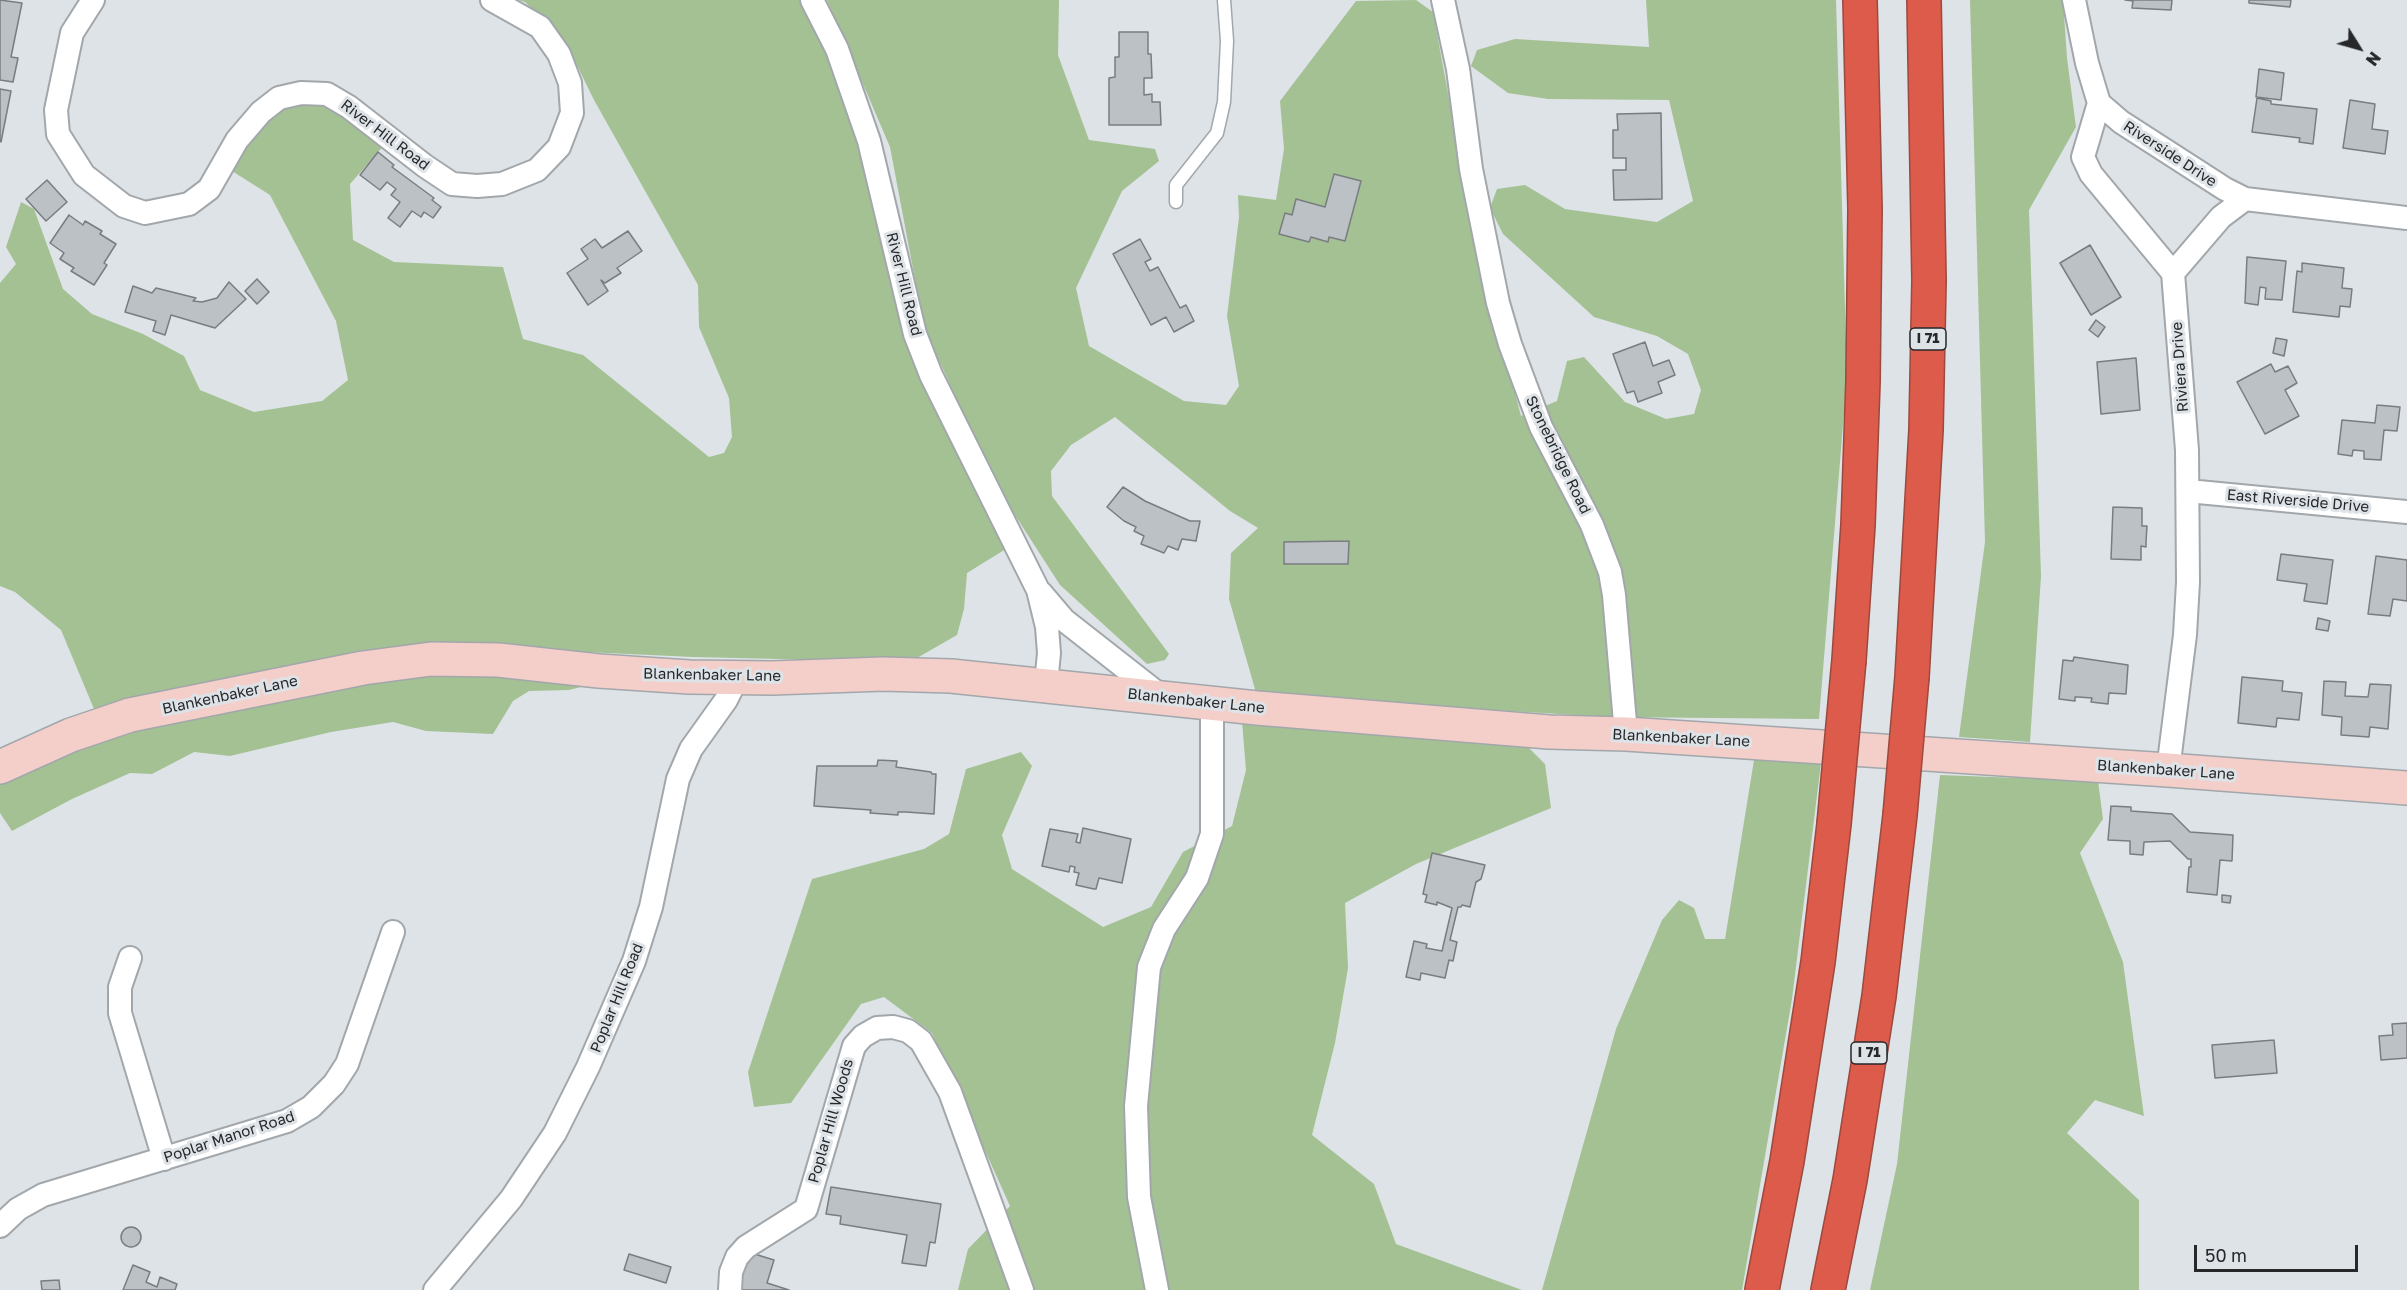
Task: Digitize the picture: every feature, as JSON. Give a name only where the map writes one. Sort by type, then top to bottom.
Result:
[{"type":"highway","points":[[1762,1290],[1787,1161],[1818,962],[1834,824],[1849,660],[1858,525],[1863,381],[1865,209],[1860,0]]},
{"type":"highway","name":"I 71","points":[[1828,1290],[1850,1180],[1878,996],[1900,815],[1912,677],[1926,442],[1929,292],[1924,0]]},
{"type":"street","name":"River Hill Road","points":[[93,0],[72,33],[56,110],[58,134],[84,175],[124,206],[145,213],[189,204],[209,189],[237,140],[261,112],[279,98],[301,93],[327,94],[349,107],[452,184],[477,186],[502,184],[537,170],[559,147],[572,113],[570,82],[559,54],[540,27],[492,0]]},
{"type":"street","name":"River Hill Road","points":[[813,0],[837,49],[869,141],[915,334],[931,375],[1038,590],[1064,620],[1163,698]]},
{"type":"street","name":"Stonebridge Road","points":[[1443,0],[1458,69],[1471,169],[1498,303],[1510,344],[1541,427],[1592,525],[1610,572],[1626,735]]},
{"type":"street","points":[[2074,0],[2087,63],[2099,103],[2083,157],[2091,174],[2173,273],[2221,217],[2245,199]]},
{"type":"street","name":"Riverside Drive","points":[[2099,103],[2121,122],[2225,189],[2245,199],[2407,218]]},
{"type":"street","name":"Riviera Drive","points":[[2168,770],[2186,635],[2188,491],[2173,273]]},
{"type":"street","name":"East Riverside Drive","points":[[2188,491],[2407,512]]},
{"type":"street","name":"River Hill Road","points":[[1038,590],[1048,645],[1046,684]]},
{"type":"street","name":"Blankenbaker Lane","points":[[0,767],[71,735],[119,718],[260,688],[410,661],[498,660],[611,672],[737,678],[883,674],[951,676],[1046,684],[1212,703],[1549,732],[2168,770],[2407,789]]},
{"type":"street","name":"Poplar Hill Road","points":[[435,1290],[510,1199],[555,1134],[588,1067],[634,961],[651,907],[678,779],[690,749],[726,700],[737,678]]},
{"type":"street","points":[[1157,1290],[1138,1197],[1136,1106],[1149,967],[1164,929],[1197,878],[1212,834],[1212,703]]},
{"type":"street","name":"Poplar Manor Road","points":[[0,1226],[18,1209],[43,1195],[286,1121],[311,1107],[334,1084],[347,1064],[393,932]]},
{"type":"street","points":[[130,958],[120,987],[120,1013],[164,1159]]},
{"type":"street","name":"Poplar Hill Woods","points":[[730,1290],[731,1272],[737,1257],[746,1247],[806,1209],[854,1046],[863,1036],[877,1028],[893,1027],[908,1031],[921,1041],[950,1092],[1022,1290]]},
{"type":"lane","points":[[1176,202],[1176,185],[1217,133],[1224,102],[1227,41],[1224,0]]},
{"type":"green space","points":[[518,0],[804,0],[853,112],[887,257],[1009,547],[967,573],[964,609],[957,635],[910,662],[693,657],[520,649],[388,652],[198,684],[94,709],[61,630],[15,592],[0,586],[0,283],[16,264],[6,247],[21,202],[34,209],[63,289],[92,314],[143,334],[184,356],[200,390],[254,412],[322,401],[348,380],[336,321],[270,195],[232,171],[258,124],[279,108],[299,101],[335,106],[386,143],[350,184],[353,240],[394,262],[503,267],[523,339],[583,355],[709,457],[724,453],[732,437],[729,398],[699,327],[698,285],[594,100],[565,41],[525,2]]},
{"type":"green space","points":[[827,0],[1059,0],[1058,55],[1089,140],[1155,149],[1159,161],[1122,191],[1076,288],[1089,346],[1184,401],[1226,405],[1239,386],[1227,316],[1239,217],[1238,195],[1276,200],[1284,149],[1280,101],[1356,1],[1416,0],[1433,12],[1476,245],[1521,416],[1557,401],[1567,361],[1584,357],[1625,402],[1666,419],[1694,414],[1701,390],[1688,354],[1657,336],[1594,317],[1503,234],[1490,208],[1497,189],[1525,185],[1565,209],[1657,222],[1693,201],[1669,100],[1548,99],[1508,93],[1471,66],[1477,50],[1515,39],[1649,47],[1646,0],[1836,0],[1847,376],[1819,719],[1610,717],[1257,696],[1229,599],[1231,553],[1258,528],[1230,511],[1115,417],[1071,445],[1051,471],[1052,496],[1169,654],[1165,660],[1147,664],[1060,585],[995,484],[924,327],[890,147]]},
{"type":"green space","points":[[1970,0],[2063,0],[2067,58],[2076,127],[2029,210],[2041,576],[2030,742],[1959,737],[1985,542]]},
{"type":"green space","points":[[401,670],[597,683],[569,690],[529,691],[513,701],[493,734],[426,731],[393,722],[331,732],[230,756],[194,752],[152,774],[130,773],[72,799],[12,831],[0,813],[0,781],[98,734]]},
{"type":"green space","points":[[1242,721],[1522,741],[1545,764],[1551,808],[1416,864],[1345,903],[1348,968],[1335,1043],[1312,1135],[1374,1184],[1396,1244],[1522,1290],[958,1290],[968,1249],[1010,1206],[932,1033],[884,997],[861,1004],[791,1103],[754,1107],[748,1072],[812,879],[924,849],[949,834],[966,769],[1021,752],[1032,766],[1002,835],[1012,869],[1103,927],[1151,907],[1183,852],[1232,826],[1246,770]]},
{"type":"green space","points":[[1755,754],[1821,763],[1792,999],[1742,1290],[1542,1290],[1616,1029],[1662,920],[1679,900],[1694,908],[1705,939],[1725,939]]},
{"type":"green space","points":[[1940,775],[2098,781],[2103,819],[2080,853],[2123,962],[2144,1116],[2095,1100],[2067,1133],[2139,1200],[2139,1290],[1870,1290],[1897,1164]]},
{"type":"building","points":[[0,0],[22,3],[11,57],[18,58],[13,82],[0,80]]},
{"type":"building","points":[[2125,0],[2172,0],[2171,10],[2132,8],[2133,1]]},
{"type":"building","points":[[2249,0],[2291,0],[2290,7],[2249,3]]},
{"type":"building","points":[[1119,32],[1148,32],[1148,54],[1151,54],[1152,78],[1144,78],[1144,95],[1152,94],[1152,102],[1160,102],[1161,125],[1109,125],[1109,78],[1115,77],[1115,57],[1119,57]]},
{"type":"building","points":[[2259,69],[2284,73],[2281,100],[2256,97]]},
{"type":"building","points":[[0,89],[11,91],[1,142],[0,141]]},
{"type":"building","points":[[2257,98],[2271,101],[2271,104],[2317,109],[2313,144],[2299,142],[2300,138],[2252,132]]},
{"type":"building","points":[[2350,100],[2375,104],[2372,129],[2388,131],[2385,154],[2343,148]]},
{"type":"building","points":[[1661,113],[1662,199],[1614,200],[1613,170],[1626,170],[1626,158],[1613,158],[1613,130],[1618,130],[1617,114]]},
{"type":"building","points":[[378,152],[394,165],[392,167],[434,198],[432,200],[441,207],[433,218],[424,212],[421,217],[412,211],[400,227],[388,218],[400,202],[391,195],[396,189],[387,182],[380,190],[360,175]]},
{"type":"building","points":[[1334,174],[1361,181],[1345,241],[1329,237],[1328,242],[1311,237],[1309,242],[1279,234],[1285,213],[1292,215],[1296,199],[1325,207]]},
{"type":"building","points":[[47,180],[67,202],[46,221],[26,199]]},
{"type":"building","points":[[69,215],[83,225],[85,221],[102,231],[100,234],[116,244],[104,263],[107,265],[94,285],[71,271],[74,268],[60,259],[64,253],[50,243]]},
{"type":"building","points":[[628,231],[642,251],[617,268],[621,273],[605,283],[601,280],[608,291],[588,305],[567,273],[588,259],[581,249],[595,239],[602,248]]},
{"type":"building","points":[[1140,239],[1151,259],[1145,262],[1150,271],[1158,267],[1180,308],[1186,305],[1194,321],[1174,332],[1166,317],[1151,325],[1113,254]]},
{"type":"building","points":[[2090,245],[2121,297],[2091,315],[2060,263]]},
{"type":"building","points":[[2247,257],[2286,261],[2282,300],[2265,299],[2266,288],[2260,287],[2258,305],[2245,303]]},
{"type":"building","points":[[2302,263],[2344,268],[2342,288],[2352,289],[2350,307],[2340,306],[2339,317],[2293,312],[2297,271],[2302,272]]},
{"type":"building","points":[[257,279],[269,292],[257,304],[245,291]]},
{"type":"building","points":[[229,282],[246,299],[215,328],[171,315],[165,335],[153,331],[156,321],[125,312],[133,286],[152,293],[156,288],[196,298],[193,301],[202,302],[217,298]]},
{"type":"building","points":[[2096,320],[2105,327],[2098,337],[2089,330]]},
{"type":"building","points":[[2276,338],[2287,340],[2284,356],[2273,353]]},
{"type":"building","points":[[1645,342],[1653,366],[1669,360],[1675,375],[1658,382],[1662,393],[1638,402],[1634,391],[1627,393],[1613,354]]},
{"type":"building","points":[[2136,358],[2140,410],[2101,414],[2097,362]]},
{"type":"building","points":[[2271,364],[2275,372],[2288,366],[2297,383],[2285,390],[2299,416],[2265,434],[2237,382]]},
{"type":"building","points":[[2377,405],[2400,407],[2397,431],[2384,430],[2381,460],[2364,459],[2364,451],[2353,450],[2352,456],[2338,454],[2342,420],[2375,423]]},
{"type":"building","points":[[1123,487],[1145,501],[1190,521],[1200,521],[1196,541],[1182,539],[1178,550],[1168,546],[1164,553],[1141,544],[1144,536],[1134,531],[1136,527],[1124,521],[1107,507]]},
{"type":"building","points":[[2113,507],[2142,508],[2142,526],[2147,526],[2146,547],[2141,546],[2141,560],[2111,559]]},
{"type":"building","points":[[1349,541],[1348,564],[1284,564],[1284,542]]},
{"type":"building","points":[[2281,554],[2333,560],[2327,604],[2304,601],[2307,584],[2277,580]]},
{"type":"building","points":[[2376,556],[2407,560],[2407,601],[2393,599],[2390,616],[2368,614]]},
{"type":"building","points":[[2318,618],[2330,621],[2328,631],[2316,629]]},
{"type":"building","points":[[2074,657],[2128,665],[2126,694],[2109,693],[2108,704],[2091,702],[2092,698],[2075,697],[2075,701],[2059,699],[2063,660],[2073,661]]},
{"type":"building","points":[[2242,677],[2283,681],[2282,691],[2302,693],[2299,720],[2277,718],[2276,727],[2238,723]]},
{"type":"building","points":[[2324,681],[2346,682],[2345,696],[2368,697],[2370,684],[2391,685],[2388,729],[2370,727],[2369,737],[2341,735],[2342,717],[2322,715]]},
{"type":"building","points":[[878,760],[897,761],[896,767],[936,774],[934,814],[898,812],[898,815],[870,813],[871,810],[814,806],[817,766],[877,766]]},
{"type":"building","points":[[2111,806],[2131,807],[2131,811],[2172,814],[2190,832],[2233,835],[2232,861],[2220,860],[2217,895],[2187,892],[2191,859],[2188,859],[2170,841],[2144,842],[2143,855],[2130,854],[2130,841],[2108,840]]},
{"type":"building","points":[[1083,828],[1131,839],[1122,883],[1099,878],[1096,889],[1094,889],[1076,885],[1079,873],[1074,872],[1075,867],[1070,866],[1069,872],[1042,866],[1050,829],[1078,834],[1076,842],[1080,843]]},
{"type":"building","points":[[1432,853],[1485,865],[1481,879],[1476,882],[1470,907],[1462,905],[1458,907],[1450,940],[1457,942],[1453,961],[1449,960],[1445,978],[1421,973],[1420,980],[1406,977],[1414,941],[1427,944],[1426,948],[1442,951],[1452,908],[1437,902],[1437,905],[1425,902],[1427,895],[1423,894]]},
{"type":"building","points":[[2222,895],[2231,896],[2230,903],[2222,902]]},
{"type":"building","points":[[2407,1023],[2407,1058],[2381,1060],[2379,1036],[2393,1035],[2392,1024]]},
{"type":"building","points":[[2274,1040],[2277,1073],[2215,1078],[2212,1045]]},
{"type":"building","points":[[831,1187],[941,1204],[935,1243],[930,1242],[926,1266],[902,1263],[907,1235],[840,1224],[841,1216],[826,1214]]},
{"type":"building","points":[[131,1227],[138,1230],[141,1237],[138,1244],[131,1247],[124,1244],[121,1237],[124,1230]]},
{"type":"building","points":[[748,1252],[774,1260],[767,1283],[789,1290],[736,1290]]},
{"type":"building","points":[[629,1254],[671,1267],[666,1283],[624,1270]]},
{"type":"building","points":[[133,1265],[150,1272],[146,1282],[157,1287],[160,1277],[177,1284],[175,1290],[123,1290]]},
{"type":"building","points":[[59,1280],[60,1290],[42,1290],[41,1281]]}]
